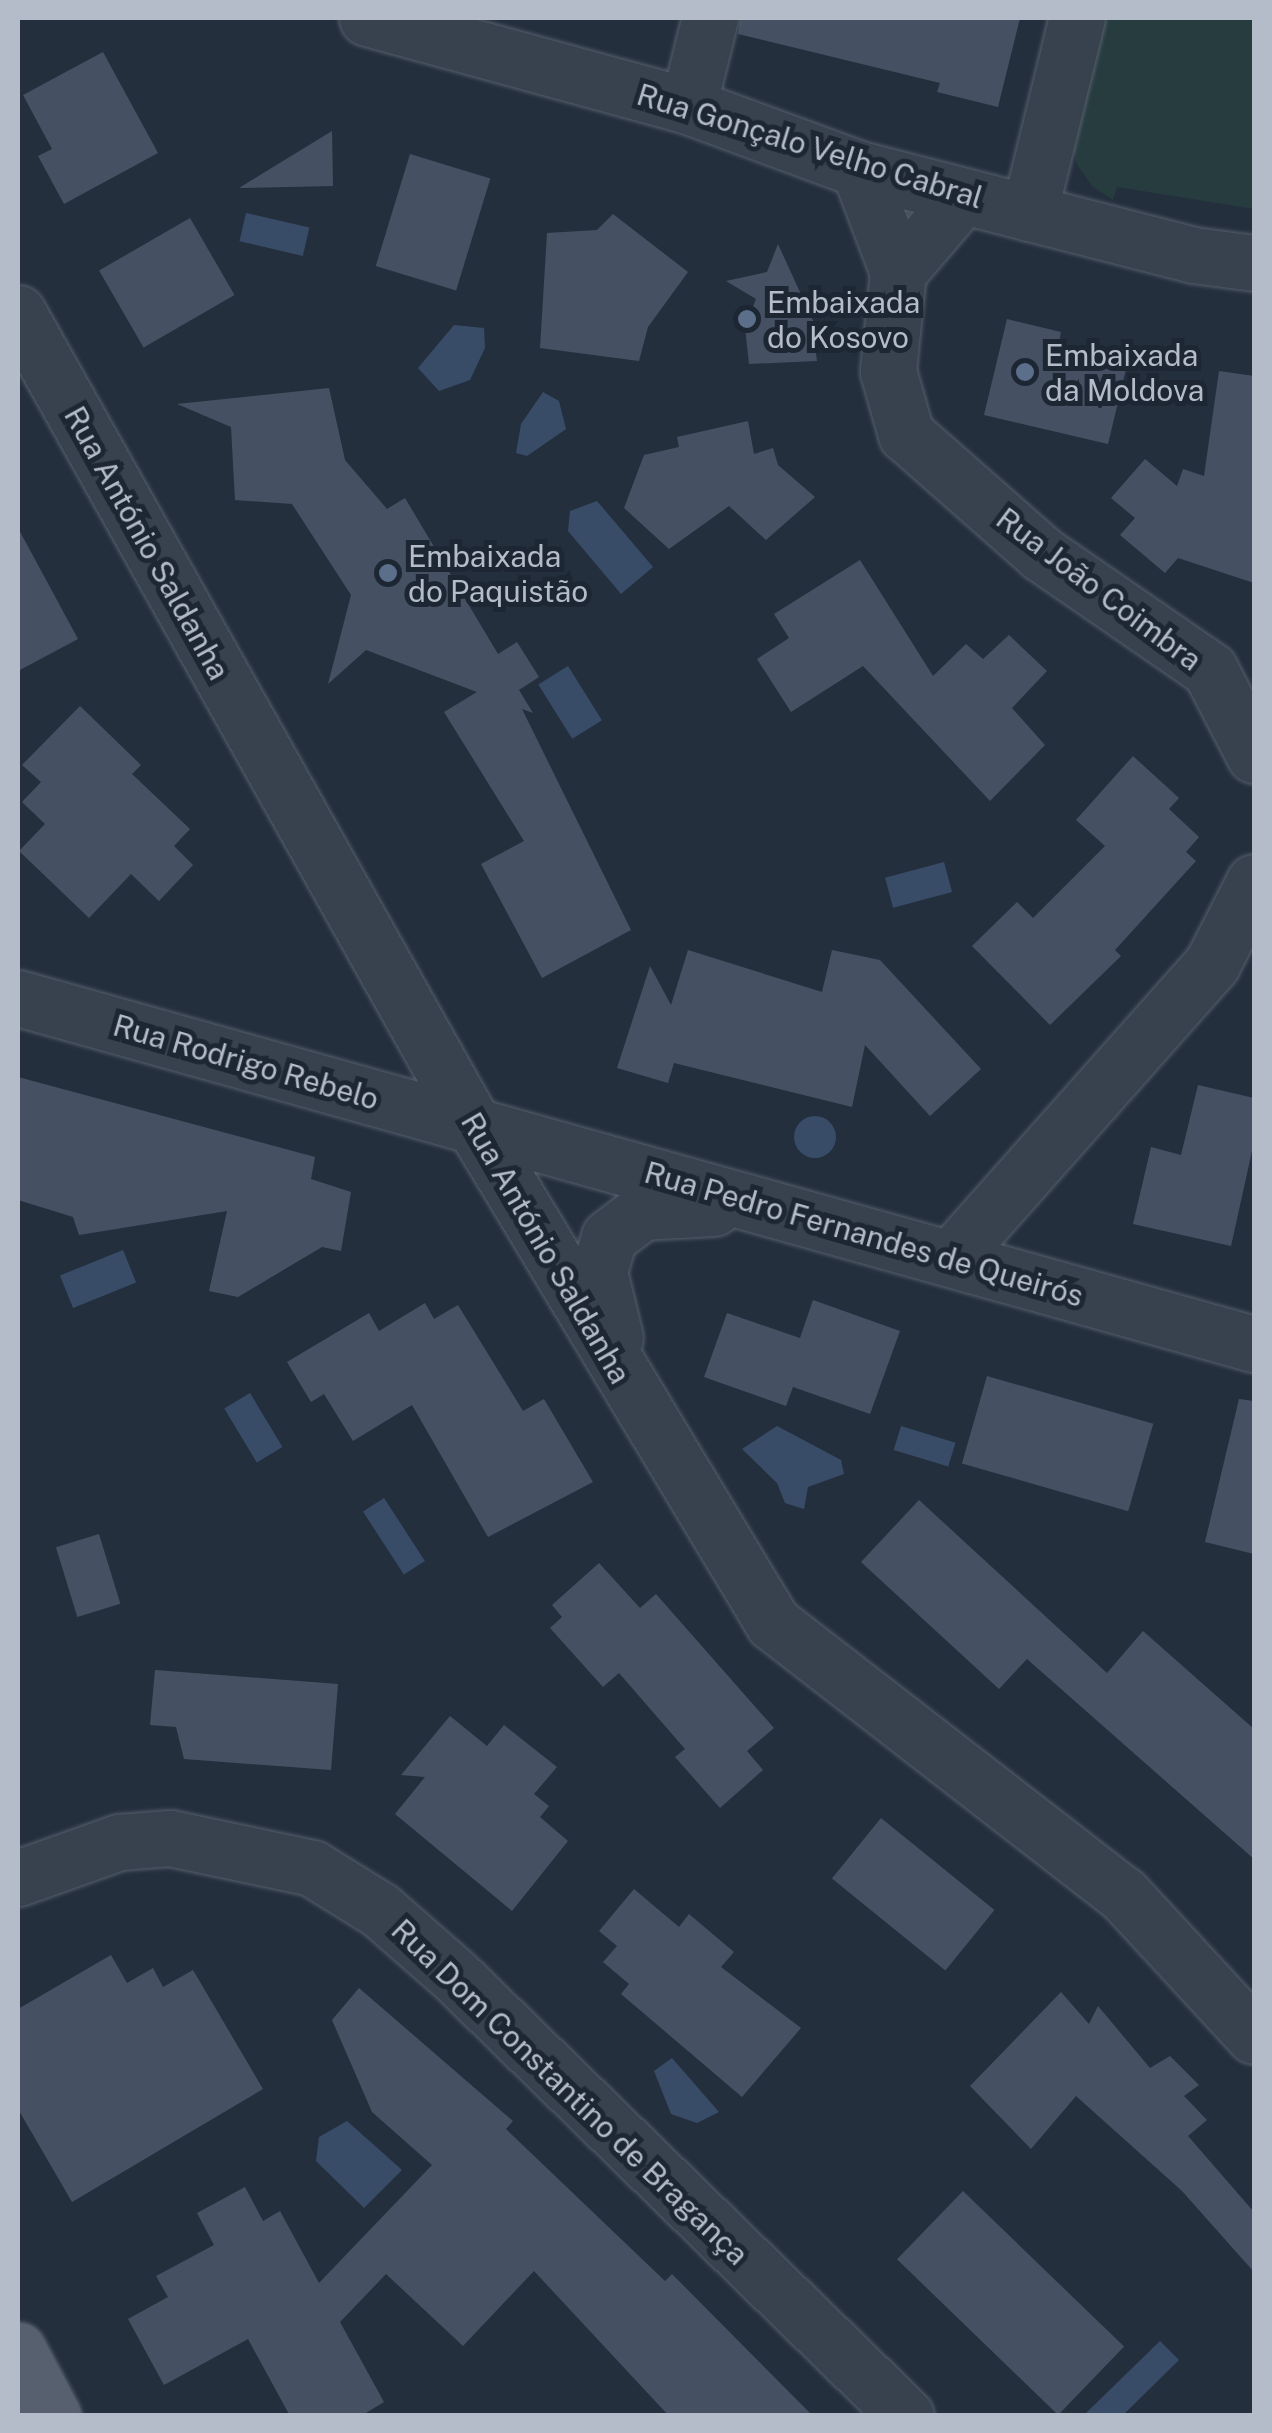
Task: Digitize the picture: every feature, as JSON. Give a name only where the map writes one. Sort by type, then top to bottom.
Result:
[{"type":"main road","points":[[18,2350],[53,2416]]},
{"type":"street","name":"Rua Gonçalo Velho Cabral","points":[[367,18],[688,106],[859,169],[1193,256],[1254,263]]},
{"type":"street","points":[[688,106],[710,18]]},
{"type":"street","points":[[1029,213],[1077,18]]},
{"type":"street","name":"Rua João Coimbra","points":[[859,169],[898,272],[888,372],[906,434],[1042,554],[1210,670],[1254,755]]},
{"type":"street","points":[[898,272],[962,196]]},
{"type":"street","name":"Rua António Saldanha","points":[[18,313],[474,1126],[626,1385],[773,1623],[1123,1894],[1254,2036]]},
{"type":"street","points":[[952,1258],[1212,964],[1254,882]]},
{"type":"street","name":"Rua Rodrigo Rebelo","points":[[18,998],[474,1126]]},
{"type":"street","name":"Rua Pedro Fernandes de Queirós","points":[[474,1126],[1254,1344]]},
{"type":"street","points":[[626,1385],[598,1272],[609,1237],[642,1212],[764,1205]]},
{"type":"street","name":"Rua Dom Constantino de Bragança","points":[[18,1878],[119,1842],[170,1838],[312,1868],[380,1910],[454,1975],[906,2416]]},
{"type":"green space","points":[[1100,18],[1254,18],[1254,209],[1117,187],[1113,200],[1092,186],[1076,163],[1071,136]]},
{"type":"water","points":[[246,213],[309,228],[303,256],[239,241]]},
{"type":"water","points":[[454,325],[484,328],[485,348],[470,380],[439,391],[418,368]]},
{"type":"water","points":[[543,392],[559,401],[566,429],[527,456],[516,453],[521,424]]},
{"type":"water","points":[[597,501],[653,567],[621,594],[568,531],[570,511]]},
{"type":"water","points":[[568,666],[602,720],[572,739],[538,685]]},
{"type":"water","points":[[944,862],[952,892],[893,908],[885,878]]},
{"type":"water","points":[[815,1116],[830,1122],[836,1137],[830,1152],[815,1158],[800,1152],[794,1137],[800,1122]]},
{"type":"water","points":[[123,1250],[136,1282],[73,1308],[60,1275]]},
{"type":"water","points":[[250,1393],[282,1447],[257,1462],[224,1408]]},
{"type":"water","points":[[777,1426],[841,1460],[844,1474],[808,1487],[804,1509],[785,1503],[777,1483],[742,1449]]},
{"type":"water","points":[[901,1426],[956,1443],[948,1467],[894,1450]]},
{"type":"water","points":[[384,1498],[425,1561],[404,1575],[363,1512]]},
{"type":"water","points":[[672,2058],[719,2112],[697,2123],[671,2114],[654,2071]]},
{"type":"water","points":[[347,2121],[402,2170],[364,2208],[316,2161],[319,2137]]},
{"type":"water","points":[[1160,2341],[1179,2360],[1123,2415],[1084,2415]]},
{"type":"building","points":[[740,18],[1020,18],[998,107],[937,92],[940,83],[738,34]]},
{"type":"building","points":[[103,52],[158,153],[64,204],[38,156],[52,149],[23,95]]},
{"type":"building","points":[[332,131],[333,186],[239,188]]},
{"type":"building","points":[[410,154],[490,179],[456,290],[376,266]]},
{"type":"building","points":[[613,214],[688,272],[648,327],[639,361],[540,348],[547,233],[597,230]]},
{"type":"building","points":[[190,218],[234,295],[144,348],[99,270]]},
{"type":"building","points":[[778,244],[820,336],[813,332],[817,361],[749,364],[745,327],[756,299],[726,281],[767,272]]},
{"type":"building","points":[[1007,319],[1061,332],[1057,352],[1126,369],[1108,444],[984,415]]},
{"type":"building","points":[[1219,371],[1254,376],[1254,583],[1178,558],[1165,573],[1120,535],[1135,518],[1111,498],[1145,459],[1177,486],[1183,469],[1204,476]]},
{"type":"building","points":[[329,388],[345,460],[387,509],[405,498],[498,654],[517,642],[539,677],[519,690],[533,713],[522,709],[631,930],[542,978],[481,864],[524,841],[444,712],[477,692],[366,650],[328,684],[351,595],[292,504],[235,500],[231,427],[177,404]]},
{"type":"building","points":[[748,421],[754,454],[773,448],[778,465],[815,497],[766,540],[729,506],[669,549],[624,508],[644,455],[679,447],[677,437]]},
{"type":"building","points":[[18,528],[78,639],[18,671]]},
{"type":"building","points":[[860,560],[933,676],[966,644],[983,659],[1009,635],[1047,671],[1012,708],[1045,745],[990,801],[863,666],[791,712],[757,659],[789,638],[774,614]]},
{"type":"building","points":[[80,706],[141,765],[132,774],[190,829],[174,846],[193,865],[159,901],[131,874],[89,918],[19,851],[45,824],[22,802],[41,782],[22,765]]},
{"type":"building","points":[[1133,756],[1179,798],[1169,809],[1199,837],[1186,852],[1196,861],[1115,950],[1121,956],[1050,1025],[972,946],[1017,902],[1033,918],[1105,846],[1076,820]]},
{"type":"building","points":[[688,950],[822,992],[832,950],[880,960],[981,1069],[930,1116],[865,1045],[852,1107],[674,1063],[668,1083],[617,1068],[650,966],[671,1005]]},
{"type":"building","points":[[18,1077],[315,1157],[311,1179],[351,1192],[341,1251],[322,1247],[238,1297],[209,1291],[227,1211],[79,1235],[73,1217],[18,1200]]},
{"type":"building","points":[[1198,1085],[1254,1098],[1254,1142],[1231,1246],[1133,1224],[1151,1147],[1181,1155]]},
{"type":"building","points":[[813,1300],[900,1331],[870,1414],[793,1387],[786,1406],[704,1377],[727,1313],[800,1338]]},
{"type":"building","points":[[425,1303],[434,1319],[458,1305],[523,1411],[544,1399],[593,1482],[488,1537],[412,1405],[353,1441],[324,1394],[311,1402],[287,1362],[369,1313],[379,1331]]},
{"type":"building","points":[[987,1376],[1153,1424],[1128,1511],[962,1463]]},
{"type":"building","points":[[1239,1399],[1254,1401],[1254,1554],[1205,1542]]},
{"type":"building","points":[[919,1500],[1107,1673],[1143,1631],[1254,1729],[1254,1859],[1027,1659],[999,1689],[861,1562]]},
{"type":"building","points":[[99,1534],[120,1604],[77,1617],[56,1547]]},
{"type":"building","points":[[599,1563],[640,1608],[656,1594],[774,1728],[747,1751],[763,1770],[720,1808],[675,1757],[685,1749],[619,1673],[603,1687],[550,1628],[562,1617],[552,1605]]},
{"type":"building","points":[[155,1670],[338,1684],[331,1770],[184,1759],[176,1727],[150,1725]]},
{"type":"building","points":[[450,1716],[487,1746],[504,1725],[557,1767],[534,1794],[549,1806],[540,1817],[568,1841],[512,1911],[395,1814],[425,1777],[401,1775]]},
{"type":"building","points":[[881,1818],[994,1910],[945,1970],[832,1879]]},
{"type":"building","points":[[634,1889],[679,1927],[689,1914],[734,1952],[721,1967],[801,2028],[742,2097],[621,1994],[629,1984],[603,1962],[617,1946],[599,1931]]},
{"type":"building","points":[[111,1955],[127,1983],[153,1968],[163,1987],[193,1970],[263,2089],[72,2202],[18,2109],[18,2009]]},
{"type":"building","points":[[359,1988],[513,2121],[506,2129],[665,2281],[672,2274],[813,2416],[669,2416],[534,2271],[463,2346],[386,2274],[340,2322],[384,2402],[361,2416],[290,2416],[248,2339],[164,2385],[128,2319],[168,2297],[156,2276],[214,2245],[197,2213],[245,2187],[263,2221],[280,2211],[319,2283],[432,2165],[372,2112],[332,2020]]},
{"type":"building","points":[[1061,1992],[1089,2024],[1098,2006],[1150,2068],[1170,2056],[1199,2085],[1184,2096],[1207,2120],[1188,2136],[1254,2212],[1254,2272],[1182,2191],[1076,2096],[1031,2149],[970,2086]]},
{"type":"building","points":[[963,2191],[1124,2347],[1058,2415],[897,2259]]},
{"type":"place","name":"Embaixada do Kosovo","points":[[747,319]]},
{"type":"place","name":"Embaixada da Moldova","points":[[1025,372]]},
{"type":"place","name":"Embaixada do Paquistão","points":[[388,573]]}]
